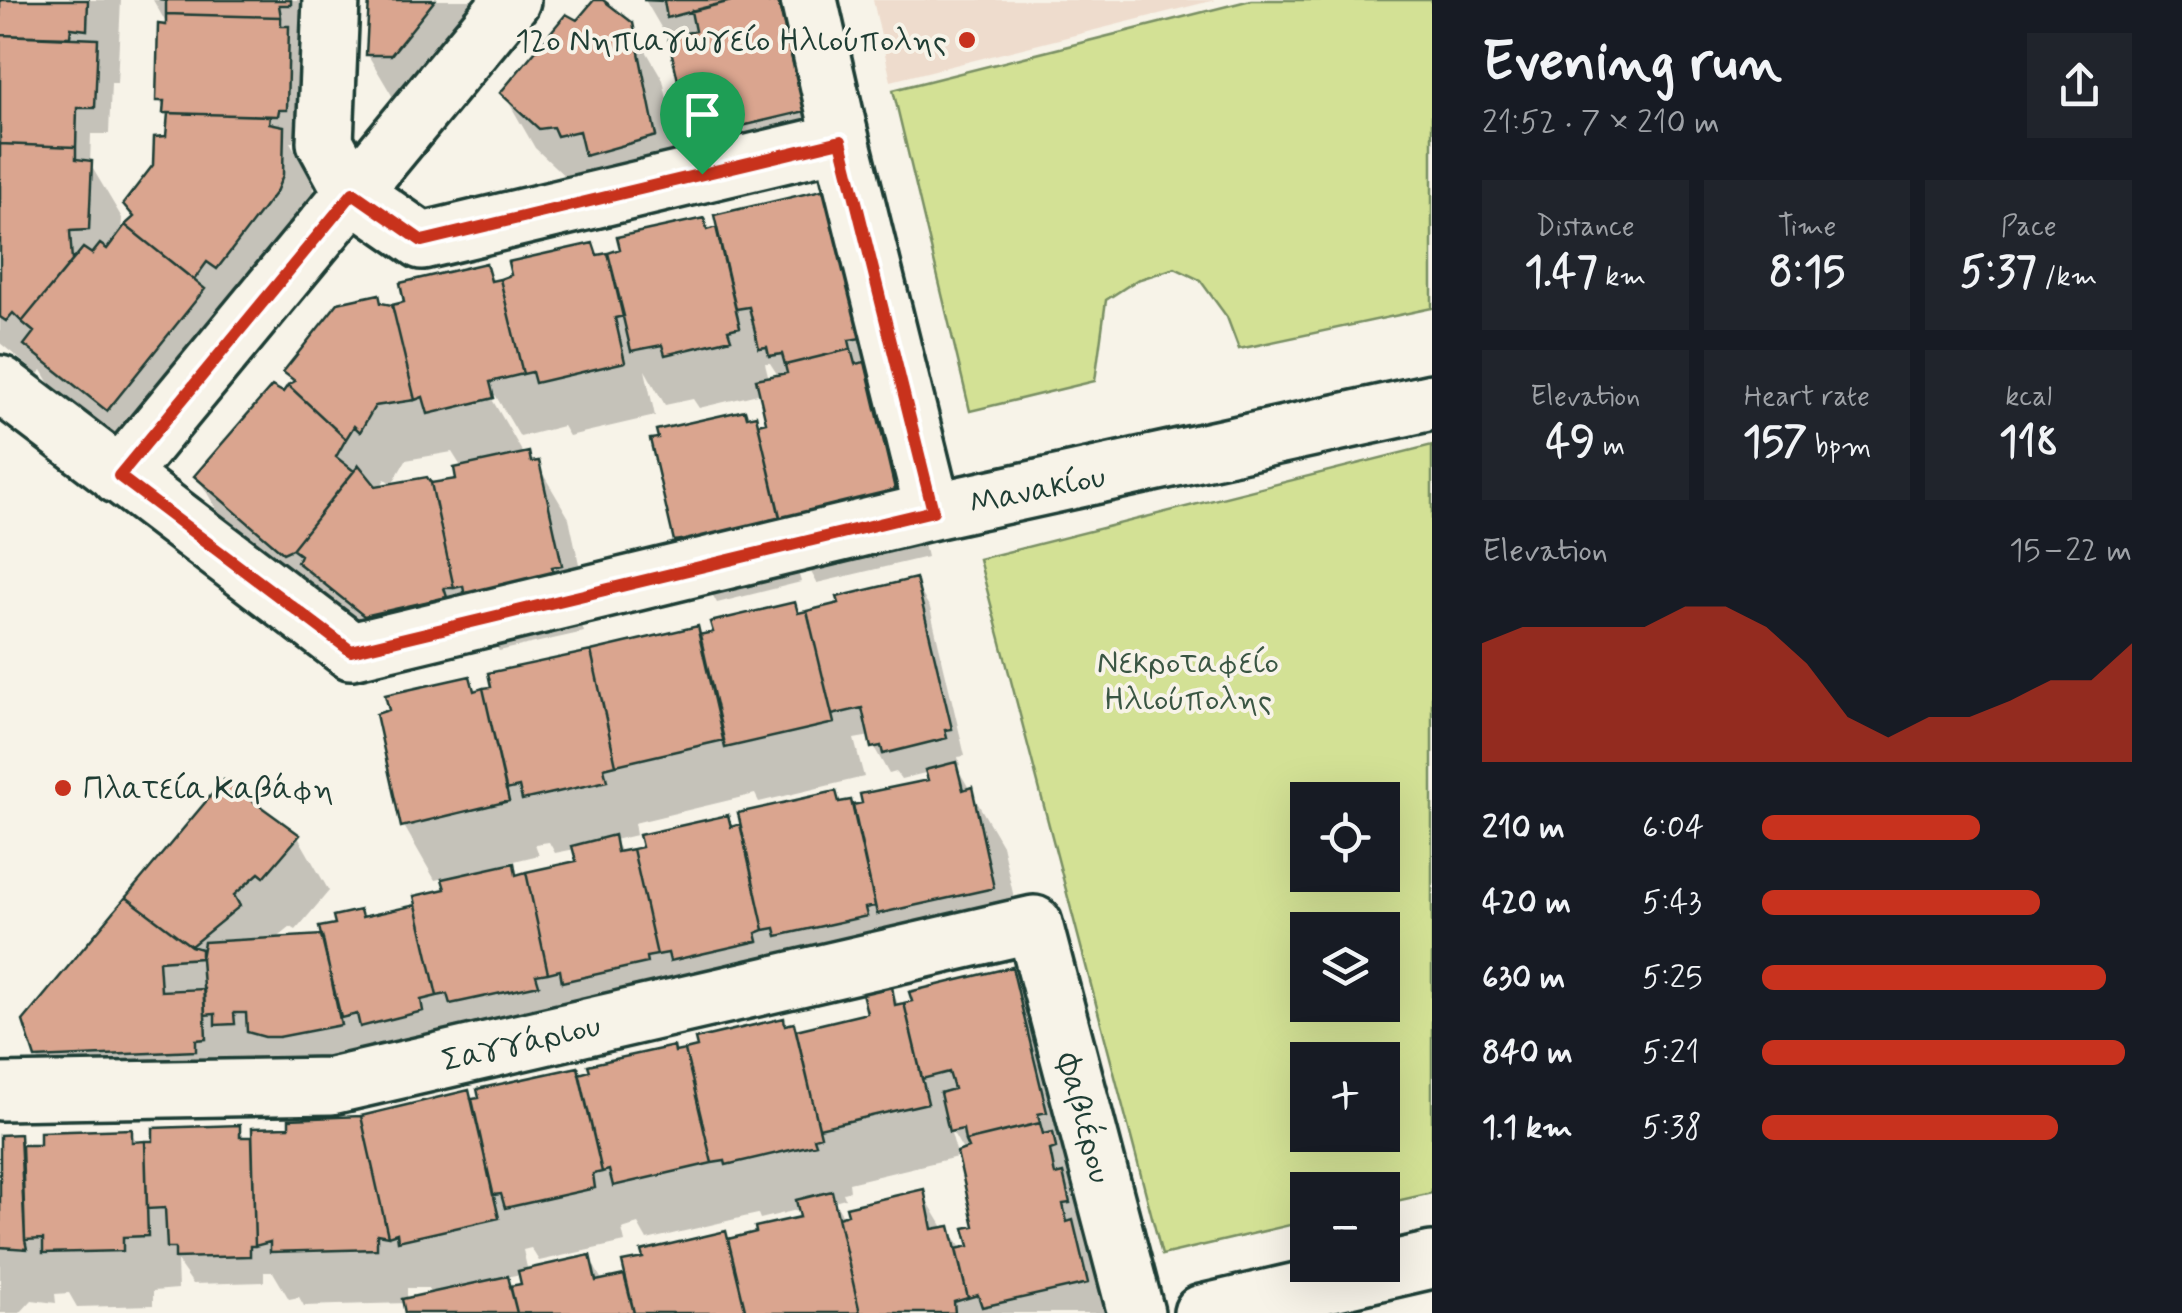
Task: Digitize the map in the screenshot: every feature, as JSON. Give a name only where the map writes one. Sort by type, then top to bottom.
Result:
[{"type":"street","points":[[331,0],[325,142],[353,193],[422,241],[841,141]]},
{"type":"street","points":[[0,384],[119,476],[512,0]]},
{"type":"street","points":[[809,0],[933,511]]},
{"type":"street","name":"Μανακίου","points":[[119,476],[351,651],[933,511],[1432,402]]},
{"type":"street","name":"Σαγγάριου","points":[[0,1092],[330,1086],[1034,924]]},
{"type":"street","name":"Φαβιέρου","points":[[1034,924],[1136,1313]]},
{"type":"street","points":[[1202,1313],[1432,1260]]},
{"type":"shaded area","name":"12ο Νηπιαγωγείο Ηλιούπολης","points":[[873,0],[1215,0],[891,81]]},
{"type":"green space","points":[[1251,0],[1432,0],[1432,308],[1239,349],[1227,317],[1200,280],[1175,268],[1137,280],[1106,300],[1095,381],[970,411],[893,90]]},
{"type":"green space","name":"Νεκροταφείο Ηλιούπολης","points":[[1432,445],[1432,1193],[1400,1200],[1400,1172],[1290,1172],[1290,1225],[1162,1255],[979,559]]},
{"type":"building","points":[[0,0],[88,0],[87,30],[71,28],[70,37],[0,35]]},
{"type":"building","points":[[159,0],[291,0],[291,5],[279,5],[281,17],[166,14],[166,1]]},
{"type":"building","points":[[369,0],[435,0],[391,55],[366,55]]},
{"type":"building","points":[[594,0],[603,0],[633,23],[656,136],[585,156],[579,131],[557,136],[553,127],[539,129],[500,93],[566,14],[577,20]]},
{"type":"building","points":[[643,0],[735,0],[667,18],[664,1]]},
{"type":"building","points":[[735,0],[778,1],[805,111],[683,140],[671,91],[680,89],[668,37],[695,31],[691,11]]},
{"type":"building","points":[[166,14],[281,17],[281,26],[289,26],[287,110],[279,110],[278,116],[163,113],[164,101],[156,101],[158,24],[166,25]]},
{"type":"building","points":[[0,35],[98,39],[95,108],[77,108],[76,147],[0,144]]},
{"type":"building","points":[[168,113],[270,116],[269,123],[284,126],[283,175],[276,192],[217,269],[207,262],[194,280],[125,225],[134,217],[123,204],[153,165],[154,137],[166,136]]},
{"type":"building","points":[[0,144],[76,147],[76,159],[92,161],[89,230],[70,231],[72,261],[22,322],[13,313],[6,321],[0,317]]},
{"type":"building","points":[[826,189],[861,338],[849,340],[851,349],[785,365],[782,354],[769,356],[767,347],[759,348],[749,307],[736,309],[714,215]]},
{"type":"building","points":[[704,218],[707,230],[716,227],[740,327],[728,330],[731,339],[665,355],[662,345],[631,351],[608,253],[620,249],[617,237]]},
{"type":"building","points":[[125,225],[205,289],[107,411],[24,345],[34,332],[22,322],[83,248],[92,254],[100,244],[107,249]]},
{"type":"building","points":[[593,243],[597,255],[608,253],[624,316],[615,318],[625,362],[535,383],[532,372],[523,374],[500,279],[511,275],[508,262]]},
{"type":"building","points":[[486,263],[491,281],[500,279],[523,374],[490,382],[494,398],[428,414],[423,397],[415,400],[392,305],[404,302],[400,283]]},
{"type":"building","points":[[379,294],[381,303],[392,305],[415,400],[375,406],[360,432],[354,426],[346,439],[288,385],[295,381],[283,372],[338,303]]},
{"type":"building","points":[[851,349],[855,364],[865,362],[898,502],[783,529],[758,424],[766,422],[756,379],[787,373],[785,365]]},
{"type":"building","points":[[288,385],[346,439],[336,457],[354,471],[292,549],[283,553],[194,476],[272,386],[283,392]]},
{"type":"building","points":[[745,410],[747,417],[756,415],[780,518],[770,520],[771,528],[683,549],[681,540],[674,541],[650,439],[658,438],[656,430]]},
{"type":"building","points":[[529,452],[531,462],[539,461],[562,565],[552,567],[554,577],[465,597],[463,586],[454,588],[431,483],[456,479],[454,468]]},
{"type":"building","points":[[359,465],[376,486],[427,477],[431,483],[454,588],[444,588],[447,597],[364,616],[297,562],[300,555],[292,549]]},
{"type":"building","points":[[916,578],[952,729],[945,730],[947,738],[883,754],[881,746],[871,748],[862,708],[832,715],[807,611],[839,603],[837,597]]},
{"type":"building","points":[[795,602],[798,613],[807,611],[834,723],[725,748],[699,635],[713,632],[710,622]]},
{"type":"building","points":[[698,626],[724,740],[616,765],[591,651]]},
{"type":"building","points":[[591,651],[616,765],[604,768],[607,781],[522,800],[519,787],[506,790],[483,688],[491,687],[488,673]]},
{"type":"building","points":[[470,676],[474,691],[483,688],[509,801],[401,827],[376,714],[389,710],[385,695]]},
{"type":"building","points":[[956,762],[963,790],[972,787],[994,888],[877,914],[853,805],[862,803],[860,794],[928,780],[925,770]]},
{"type":"building","points":[[224,780],[300,835],[264,877],[259,873],[234,895],[240,906],[191,946],[126,897]]},
{"type":"building","points":[[836,791],[839,802],[851,800],[875,906],[865,908],[867,916],[777,936],[775,928],[764,930],[738,813]]},
{"type":"building","points":[[728,815],[731,827],[740,824],[764,930],[756,933],[758,941],[670,961],[668,953],[657,955],[633,849],[642,847],[639,835]]},
{"type":"building","points":[[614,835],[617,852],[633,849],[657,955],[646,957],[647,963],[562,982],[560,970],[548,973],[526,872],[576,861],[572,846]]},
{"type":"building","points":[[514,863],[516,875],[526,872],[548,973],[536,975],[539,985],[450,1004],[447,994],[437,996],[414,896],[445,889],[442,879]]},
{"type":"building","points":[[126,897],[191,946],[201,949],[201,958],[159,961],[161,991],[204,989],[206,1039],[196,1040],[196,1051],[35,1058],[23,1021]]},
{"type":"building","points":[[416,905],[437,996],[421,1000],[423,1011],[360,1027],[357,1014],[341,1018],[319,927],[335,924],[333,916],[360,910],[362,917]]},
{"type":"building","points":[[322,935],[341,1025],[265,1037],[247,1032],[246,1013],[234,1013],[235,1024],[215,1025],[215,1014],[205,1015],[201,958],[204,942]]},
{"type":"building","points":[[1012,967],[1047,1112],[1038,1114],[1040,1123],[965,1141],[963,1129],[949,1132],[940,1093],[954,1089],[949,1072],[922,1079],[904,1003],[912,1001],[909,992]]},
{"type":"building","points":[[892,986],[895,1005],[904,1003],[928,1103],[819,1128],[796,1030],[867,1013],[862,993]]},
{"type":"building","points":[[784,1018],[785,1025],[794,1023],[821,1136],[814,1138],[816,1144],[726,1165],[725,1161],[712,1163],[685,1050],[697,1047],[695,1039]]},
{"type":"building","points":[[674,1046],[675,1052],[685,1050],[712,1163],[613,1186],[609,1170],[602,1172],[579,1074],[590,1071],[588,1065]]},
{"type":"building","points":[[578,1067],[602,1172],[593,1174],[595,1188],[505,1208],[501,1194],[493,1195],[472,1099],[479,1098],[477,1089]]},
{"type":"building","points":[[469,1090],[499,1218],[398,1241],[397,1233],[388,1236],[361,1116]]},
{"type":"building","points":[[361,1116],[388,1236],[377,1234],[377,1249],[270,1252],[270,1242],[255,1246],[252,1128],[289,1127],[289,1119]]},
{"type":"building","points":[[1040,1123],[1043,1134],[1053,1132],[1056,1148],[1050,1150],[1055,1175],[1063,1173],[1070,1203],[1063,1204],[1067,1222],[1073,1220],[1088,1283],[982,1307],[978,1295],[968,1298],[956,1249],[969,1246],[964,1228],[974,1226],[957,1152],[968,1148],[965,1141]]},
{"type":"building","points":[[240,1125],[240,1137],[252,1137],[255,1246],[250,1246],[250,1256],[175,1258],[175,1248],[167,1248],[165,1208],[147,1209],[145,1141],[153,1141],[153,1128]]},
{"type":"building","points":[[132,1129],[132,1142],[145,1141],[148,1236],[123,1237],[123,1251],[43,1253],[43,1239],[25,1240],[22,1145],[40,1145],[40,1132]]},
{"type":"building","points":[[20,1134],[27,1249],[0,1247],[0,1135]]},
{"type":"building","points":[[924,1189],[932,1229],[950,1226],[968,1298],[954,1302],[955,1313],[860,1313],[838,1217],[848,1214],[846,1207]]},
{"type":"building","points":[[832,1191],[860,1313],[746,1313],[728,1239],[756,1232],[755,1227],[800,1217],[796,1200]]},
{"type":"building","points":[[726,1231],[746,1313],[634,1313],[622,1262],[643,1258],[641,1251]]},
{"type":"building","points":[[590,1255],[596,1281],[624,1275],[634,1313],[517,1313],[510,1286],[521,1284],[518,1271]]},
{"type":"building","points":[[508,1276],[517,1313],[405,1313],[402,1299]]},
{"type":"place","name":"12ο Νηπιαγωγείο Ηλιούπολης","points":[[967,40]]},
{"type":"place","name":"Πλατεία Καβάφη","points":[[63,788]]},
{"type":"route","points":[[841,141],[933,511],[351,651],[119,476],[353,193],[422,241],[702,174],[841,141]]}]
